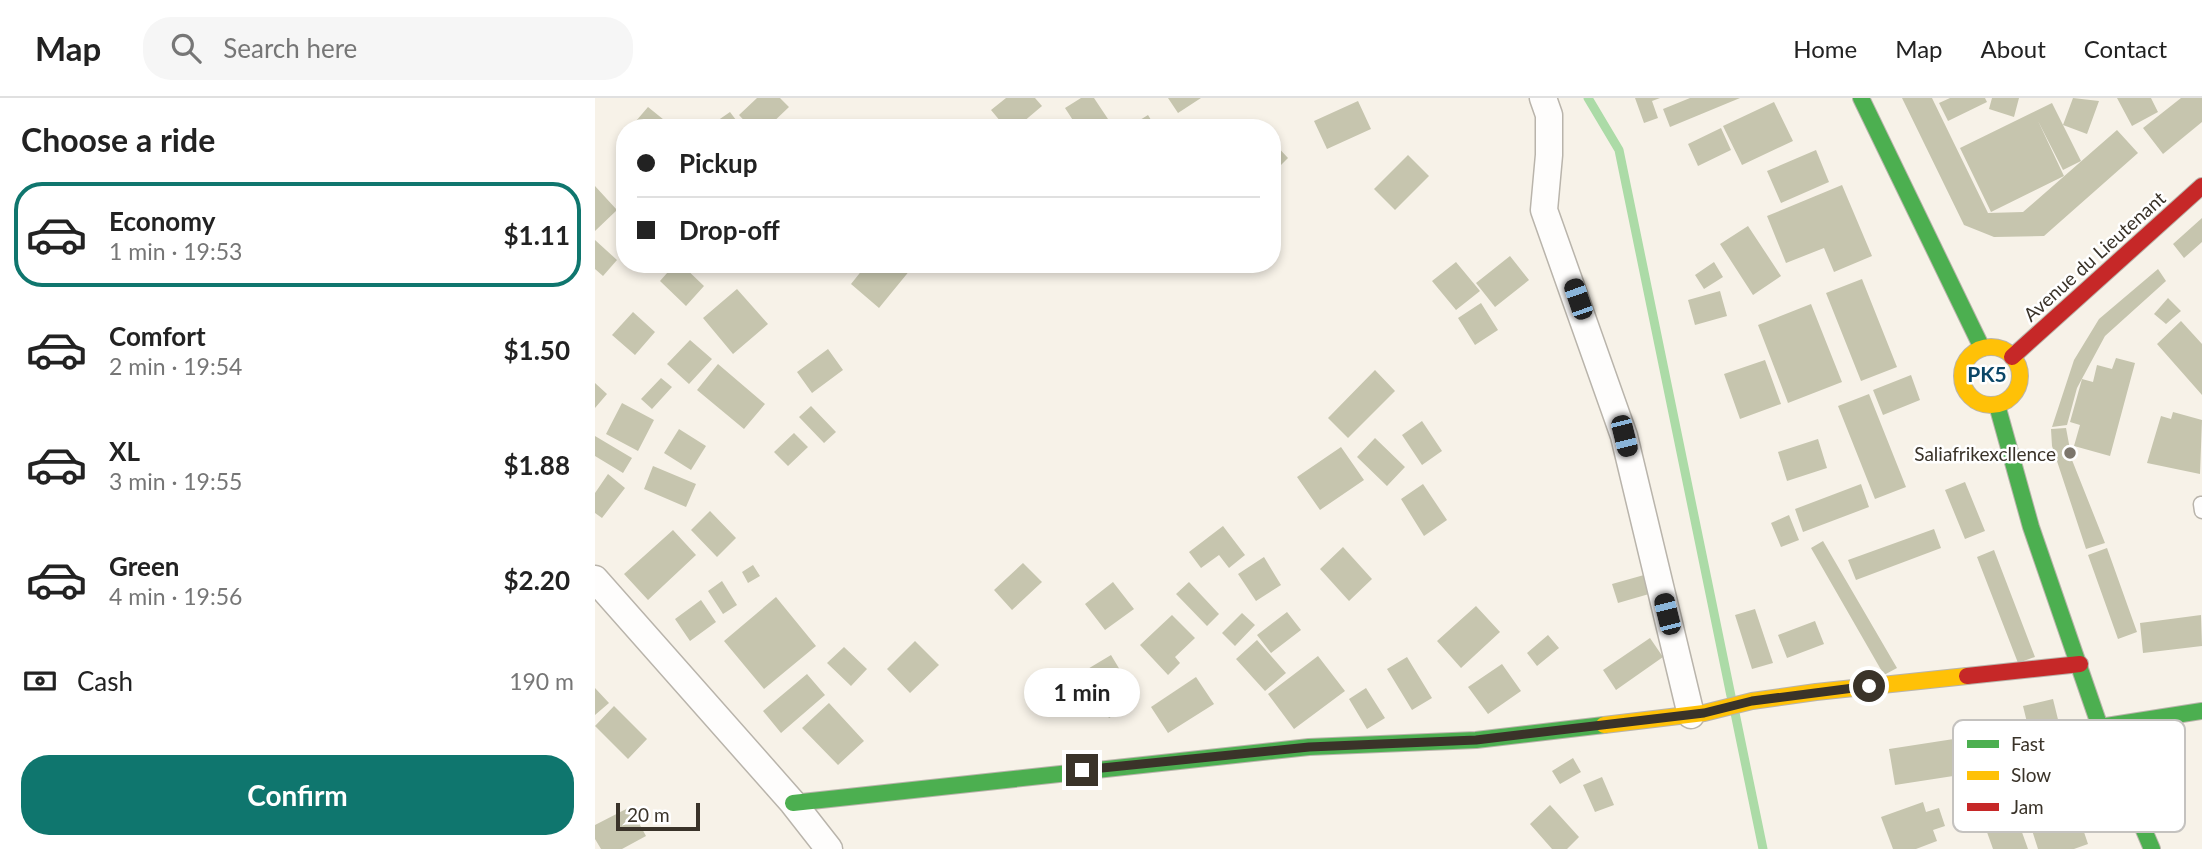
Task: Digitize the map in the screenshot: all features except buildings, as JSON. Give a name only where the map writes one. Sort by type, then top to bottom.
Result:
[{"type":"street","points":[[1543,98],[1549,115],[1544,209],[1569,273],[1624,436],[1698,714]]},
{"type":"street","points":[[1861,98],[1982,348]]},
{"type":"street","name":"Avenue du Lieutenant","points":[[2013,357],[2202,186]]},
{"type":"street","points":[[1982,348],[1997,348],[2013,357],[2019,372],[2019,383],[2014,394],[1997,405],[1975,401],[1966,392],[1961,380],[1966,360],[1982,348]]},
{"type":"street","points":[[1997,405],[2031,527],[2098,720]]},
{"type":"street","points":[[595,579],[793,803],[829,849]]},
{"type":"street","points":[[793,803],[1295,748],[1476,740],[1698,714],[1752,701],[2080,664]]},
{"type":"street","points":[[2145,720],[2202,711]]},
{"type":"street","points":[[2146,832],[2153,849]]},
{"type":"lane","points":[[2201,504],[2202,511]]},
{"type":"waterway","points":[[1588,98],[1619,150],[1731,696]]},
{"type":"waterway","points":[[1735,713],[1763,849]]},
{"type":"traffic: fast","points":[[1861,98],[1982,348]]},
{"type":"traffic: fast","points":[[1997,405],[2031,527],[2098,720]]},
{"type":"traffic: fast","points":[[2145,720],[2202,711]]},
{"type":"traffic: fast","points":[[793,803],[1309,747],[1476,740],[1604,725]]},
{"type":"traffic: fast","points":[[2145,832],[2152,849]]},
{"type":"traffic: slow","points":[[1991,347],[2012,355],[2020,376],[2012,397],[1991,405],[1970,397],[1962,376],[1970,355],[1991,347]]},
{"type":"traffic: slow","points":[[1604,725],[1704,713],[1752,701],[1816,692],[1967,676]]},
{"type":"traffic: jam","points":[[2012,357],[2202,186]]},
{"type":"traffic: jam","points":[[1967,676],[2080,664]]},
{"type":"place","name":"Saliafrikexcllence","points":[[2070,453]]},
{"type":"district","name":"PK5","points":[[1987,373]]},
{"type":"route","points":[[1082,770],[1309,747],[1476,740],[1704,713],[1752,701],[1869,686]]}]
